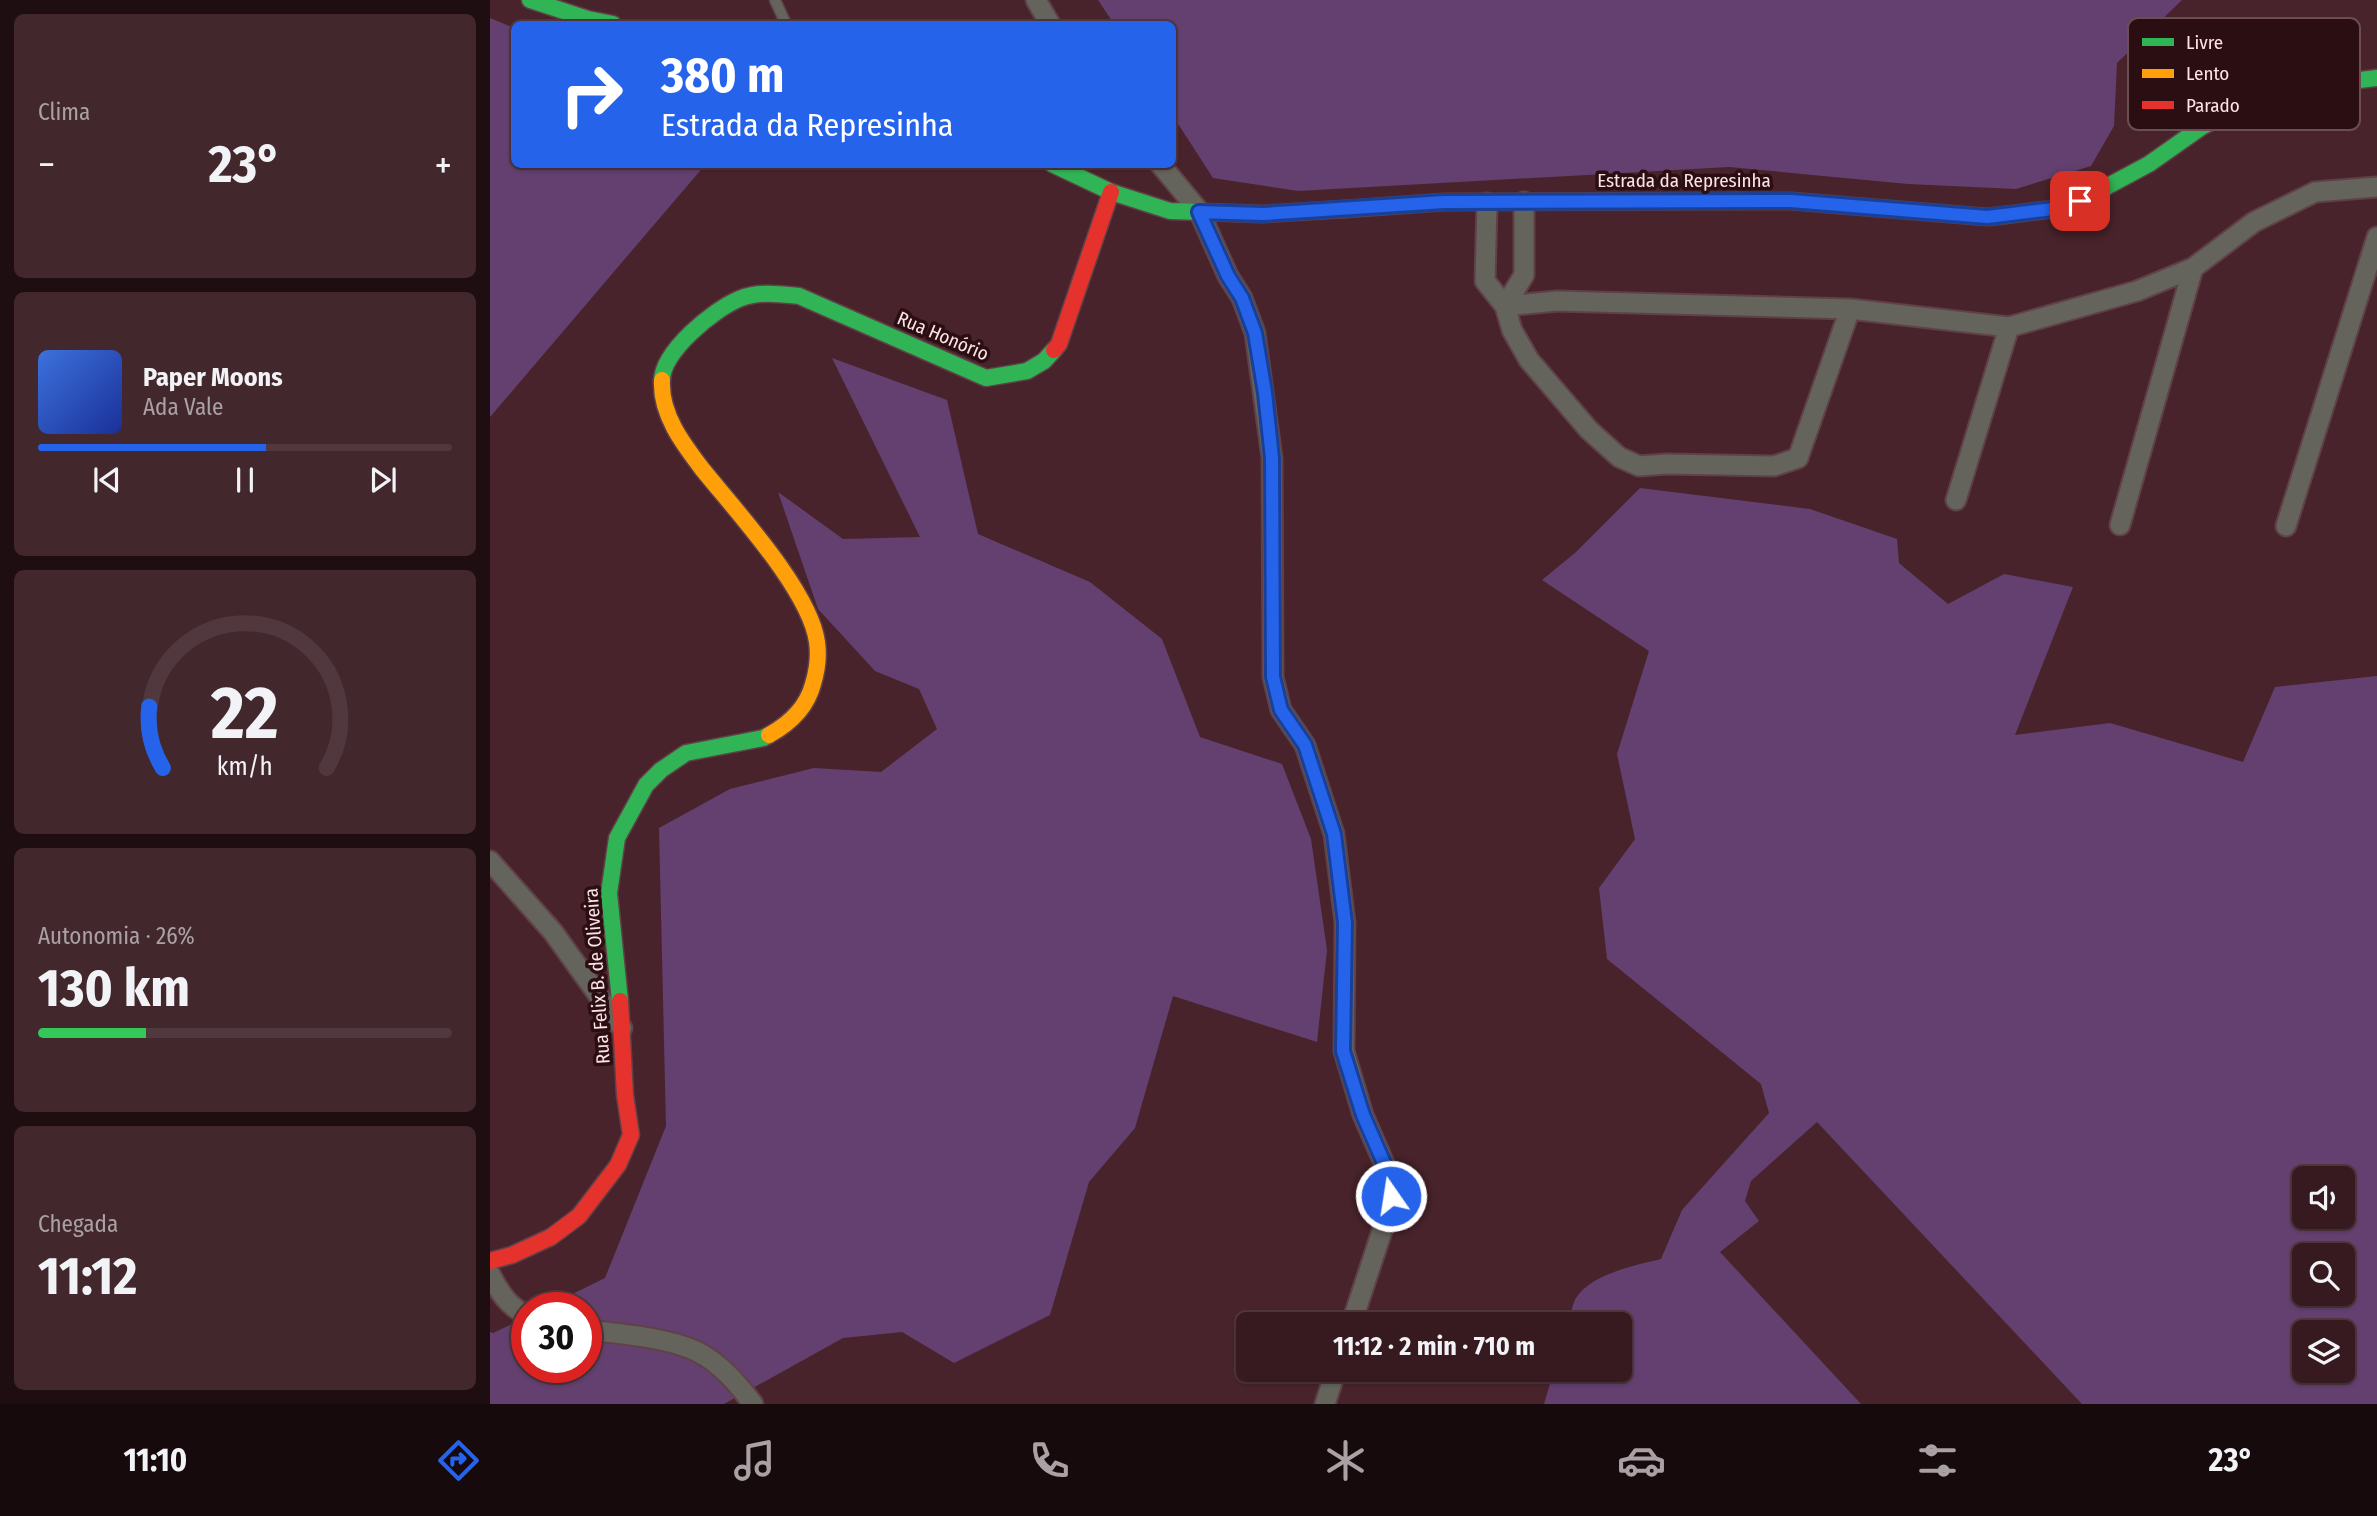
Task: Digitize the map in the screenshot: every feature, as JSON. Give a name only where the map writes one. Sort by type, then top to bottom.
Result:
[{"type":"street","points":[[530,0],[597,21]]},
{"type":"street","points":[[1036,0],[1048,21]]},
{"type":"street","name":"Estrada da Represinha","points":[[1060,168],[1111,192],[1170,211],[1263,214],[1444,202],[1791,201],[1987,217],[2061,208],[2109,187],[2149,164],[2197,130]]},
{"type":"street","points":[[1163,168],[1199,212],[1228,276],[1242,298],[1255,333],[1272,458],[1273,677],[1281,710],[1305,745],[1334,834],[1345,923],[1343,1051],[1363,1115],[1387,1170],[1391,1196],[1355,1312]]},
{"type":"street","points":[[1505,306],[1557,301],[1850,309],[2008,327],[2137,291],[2193,268],[2255,222],[2315,192],[2377,187]]},
{"type":"street","name":"Rua Honório","points":[[696,327],[739,299],[766,293],[799,296],[986,378],[1026,372],[1050,357],[1059,344],[1111,192]]},
{"type":"street","points":[[1505,306],[1524,275],[1524,202]]},
{"type":"street","points":[[1487,203],[1485,281],[1505,306],[1512,330],[1530,359],[1589,430],[1619,457],[1639,466],[1774,466],[1798,458],[1850,309]]},
{"type":"street","points":[[2286,526],[2377,237]]},
{"type":"street","points":[[2120,525],[2193,268]]},
{"type":"street","name":"Rua Felix B. de Oliveira","points":[[490,1261],[512,1255],[551,1237],[579,1216],[618,1165],[631,1135],[625,1095],[623,1030],[609,893],[617,838],[646,785],[686,752],[763,738],[782,728],[797,714],[811,693],[817,671],[817,641],[804,603],[681,441],[661,397],[662,373],[675,351],[696,327]]},
{"type":"street","points":[[1956,500],[2008,327]]},
{"type":"street","points":[[490,862],[553,932],[623,1030]]},
{"type":"street","points":[[490,1274],[498,1291],[511,1304]]},
{"type":"street","points":[[602,1332],[658,1340],[697,1351],[725,1371],[753,1404]]},
{"type":"street","points":[[1325,1404],[1332,1382]]},
{"type":"lane","points":[[775,0],[785,21]]},
{"type":"shaded area","points":[[1098,0],[2182,0],[2163,18],[2128,18],[2128,52],[2117,63],[2114,126],[2091,166],[2016,189],[1908,184],[1729,167],[1298,191],[1213,178],[1176,121],[1176,21],[1112,21]]},
{"type":"shaded area","points":[[490,18],[511,27],[511,168],[702,168],[490,417]]},
{"type":"shaded area","points":[[832,358],[947,400],[978,534],[1090,582],[1162,639],[1200,737],[1282,764],[1311,839],[1327,950],[1317,1042],[1173,996],[1135,1128],[1089,1182],[1050,1315],[954,1363],[902,1332],[843,1338],[724,1404],[490,1404],[490,1332],[511,1325],[511,1383],[602,1383],[602,1292],[577,1292],[605,1278],[666,1126],[659,828],[730,789],[814,768],[881,772],[937,729],[919,689],[875,671],[818,609],[778,492],[843,539],[920,537]]},
{"type":"shaded area","points":[[1640,488],[1810,509],[1897,539],[1899,563],[1948,604],[2004,574],[2073,587],[2015,735],[2110,723],[2243,762],[2275,687],[2377,676],[2377,1404],[2082,1404],[1817,1122],[1751,1181],[1745,1201],[1759,1221],[1720,1252],[1861,1404],[1544,1404],[1550,1382],[1632,1382],[1632,1312],[1571,1312],[1576,1298],[1603,1277],[1661,1259],[1682,1210],[1769,1113],[1761,1084],[1607,959],[1599,888],[1635,839],[1617,754],[1649,651],[1542,580],[1576,552]]},
{"type":"traffic: fast","points":[[530,0],[598,21]]},
{"type":"traffic: fast","points":[[2360,80],[2377,78]]},
{"type":"traffic: fast","points":[[2005,215],[2061,208],[2080,201],[2149,164],[2197,130]]},
{"type":"traffic: fast","points":[[1060,168],[1111,192],[1170,211],[1263,214],[1345,209]]},
{"type":"traffic: fast","points":[[662,380],[671,357],[703,322],[728,304],[746,296],[761,294],[799,296],[986,378],[1027,371],[1044,361],[1054,350]]},
{"type":"traffic: fast","points":[[620,1001],[609,893],[617,838],[646,785],[661,770],[686,753],[769,735]]},
{"type":"traffic: slow","points":[[1345,209],[1444,202],[1737,201]]},
{"type":"traffic: slow","points":[[662,380],[662,393],[674,428],[703,470],[787,576],[811,622],[818,653],[816,674],[810,692],[796,714],[769,735]]},
{"type":"traffic: jam","points":[[1054,350],[1059,344],[1111,192]]},
{"type":"traffic: jam","points":[[1737,201],[1791,201],[1987,217],[2005,215]]},
{"type":"traffic: jam","points":[[490,1261],[512,1255],[551,1237],[579,1216],[618,1165],[631,1135],[625,1095],[620,1001]]},
{"type":"route","points":[[1391,1196],[1387,1170],[1363,1115],[1343,1051],[1345,923],[1334,834],[1305,745],[1281,710],[1273,677],[1272,458],[1255,333],[1242,298],[1228,276],[1199,212],[1263,214],[1444,202],[1791,201],[1987,217],[2061,208],[2080,201]]}]
